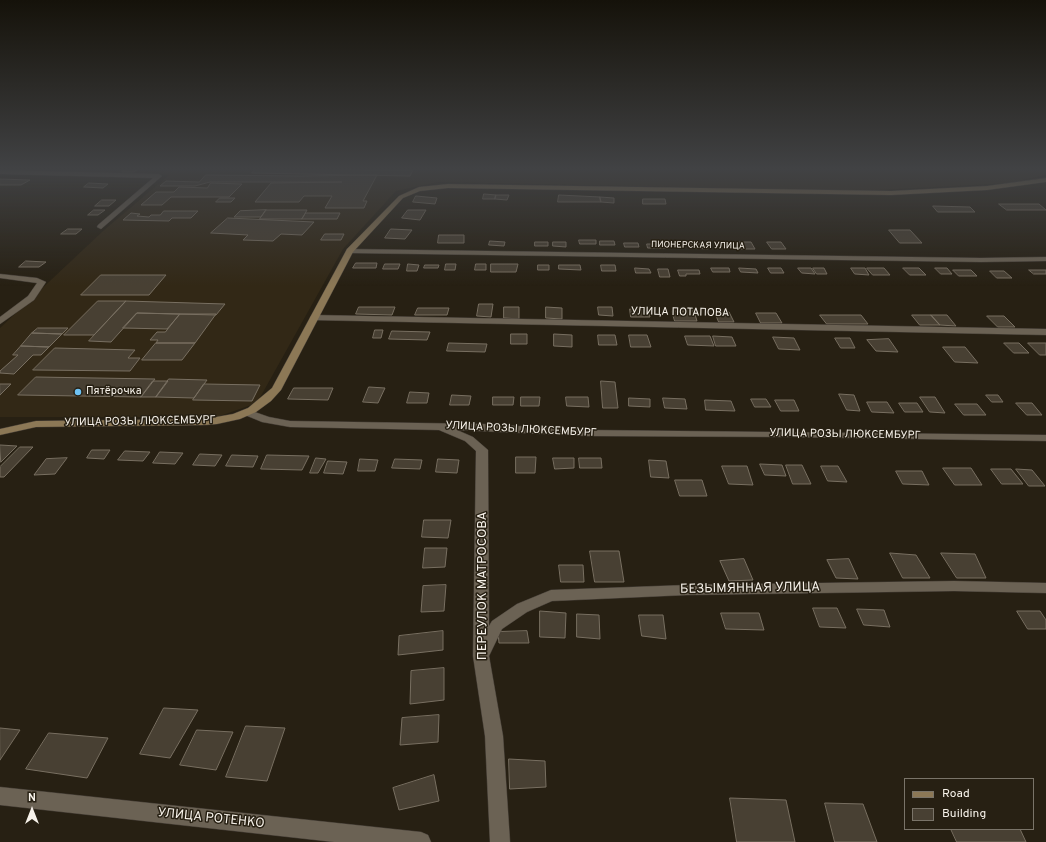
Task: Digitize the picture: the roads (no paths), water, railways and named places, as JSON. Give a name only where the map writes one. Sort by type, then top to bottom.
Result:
[{"type":"main road","points":[[249,413],[264,402],[276,390],[350,251],[390,207]]},
{"type":"main road","name":"УЛИЦА РОЗЫ ЛЮКСЕМБУРГ","points":[[0,432],[36,424],[205,422],[226,419],[249,413]]},
{"type":"street","points":[[101,227],[123,207]]},
{"type":"street","name":"ПИОНЕРСКАЯ УЛИЦА","points":[[350,251],[981,260],[1046,259]]},
{"type":"street","points":[[0,276],[37,280],[42,282],[31,298],[0,322]]},
{"type":"street","name":"УЛИЦА ПОТАПОВА","points":[[314,318],[1046,332]]},
{"type":"street","name":"УЛИЦА РОЗЫ ЛЮКСЕМБУРГ","points":[[249,413],[266,420],[290,424],[483,426],[588,433],[1046,438]]},
{"type":"street","name":"ПЕРЕУЛОК МАТРОСОВА","points":[[439,426],[469,439],[482,450],[481,656],[494,736],[500,842]]},
{"type":"street","name":"БЕЗЫМЯННАЯ УЛИЦА","points":[[481,656],[497,625],[522,608],[551,596],[710,590],[954,586],[1046,588]]},
{"type":"street","name":"УЛИЦА РОТЕНКО","points":[[0,796],[421,842]]},
{"type":"place","name":"Пятёрочка","points":[[78,392]]}]
